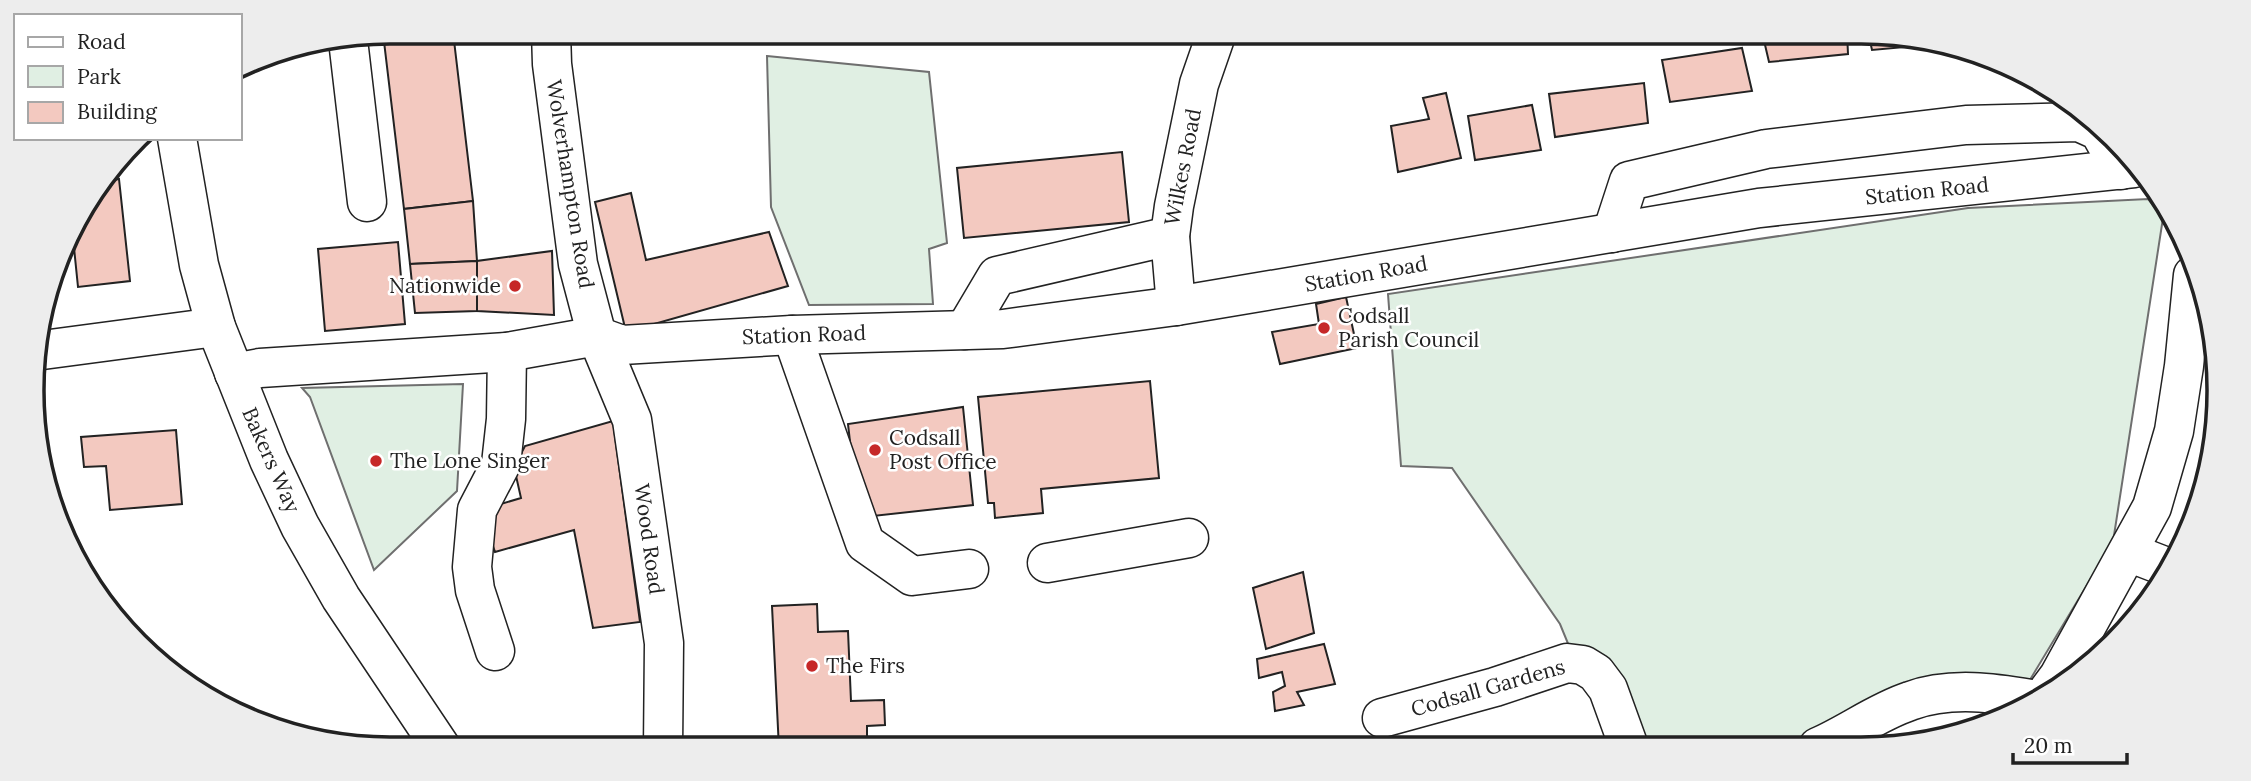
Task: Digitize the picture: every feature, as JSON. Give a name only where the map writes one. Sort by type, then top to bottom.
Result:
[{"type":"street","name":"Wolverhampton Road","points":[[551,44],[578,264],[597,336]]},
{"type":"street","name":"Wilkes Road","points":[[1176,306],[1170,236],[1174,206],[1199,84],[1213,44]]},
{"type":"street","points":[[349,47],[367,202]]},
{"type":"street","points":[[1612,233],[1629,181],[1766,149],[1966,125],[2081,123]]},
{"type":"street","name":"Bakers Way","points":[[177,140],[199,265],[216,327],[234,373],[300,526],[420,737]]},
{"type":"street","name":"Station Road","points":[[597,336],[622,345],[792,335],[1003,328],[1176,306],[1759,208],[2127,169]]},
{"type":"street","points":[[965,330],[997,276],[1170,236]]},
{"type":"street","points":[[2060,674],[2152,507],[2174,431],[2192,289]]},
{"type":"street","points":[[46,349],[216,327]]},
{"type":"street","points":[[792,335],[865,543],[912,576],[969,569]]},
{"type":"street","points":[[234,373],[260,368],[507,352],[597,336]]},
{"type":"street","name":"Wood Road","points":[[597,336],[632,421],[664,643],[663,737]]},
{"type":"street","points":[[495,651],[475,590],[472,567],[477,510],[501,464],[506,419],[507,352]]},
{"type":"street","points":[[1047,563],[1189,538]]},
{"type":"street","points":[[2128,552],[2161,565]]},
{"type":"street","name":"Codsall Gardens","points":[[1382,718],[1495,687],[1567,663],[1583,665],[1596,673],[1608,689],[1625,737]]},
{"type":"street","points":[[1838,737],[1911,700],[1955,692],[1995,693],[2021,697]]},
{"type":"green space","points":[[767,56],[929,72],[947,243],[929,249],[933,304],[809,305],[771,207]]},
{"type":"green space","points":[[2148,199],[2163,220],[2113,542],[2025,688],[1876,698],[1804,737],[1631,737],[1569,646],[1560,624],[1452,468],[1401,466],[1388,294],[1968,208]]},
{"type":"green space","points":[[463,384],[457,491],[374,570],[310,397],[302,388]]},
{"type":"building","points":[[384,44],[454,44],[473,201],[404,209]]},
{"type":"building","points":[[1765,44],[1848,44],[1848,54],[1769,62]]},
{"type":"building","points":[[1871,44],[1906,47],[1872,50]]},
{"type":"building","points":[[1742,48],[1752,91],[1670,102],[1662,60]]},
{"type":"building","points":[[1644,83],[1648,123],[1555,137],[1549,94]]},
{"type":"building","points":[[1446,93],[1461,158],[1398,172],[1391,126],[1429,119],[1423,98]]},
{"type":"building","points":[[1532,105],[1541,150],[1475,160],[1468,116]]},
{"type":"building","points":[[1122,152],[1129,222],[964,238],[957,168]]},
{"type":"building","points":[[119,179],[130,281],[78,287],[74,249],[90,217],[114,180]]},
{"type":"building","points":[[631,193],[646,260],[769,232],[788,286],[626,332],[595,202]]},
{"type":"building","points":[[473,201],[477,261],[410,264],[404,209]]},
{"type":"building","points":[[398,242],[405,324],[325,331],[318,249]]},
{"type":"building","name":"Nationwide","points":[[552,251],[554,315],[477,311],[477,261]]},
{"type":"building","points":[[477,261],[477,311],[415,313],[410,264]]},
{"type":"building","name":"Codsall Parish Council","points":[[1346,297],[1357,348],[1280,364],[1272,332],[1319,324],[1316,304]]},
{"type":"building","points":[[1150,381],[1159,478],[1041,489],[1043,513],[995,518],[994,503],[988,503],[978,397]]},
{"type":"building","points":[[963,407],[973,505],[873,516],[856,494],[848,424]]},
{"type":"building","points":[[613,421],[640,622],[593,628],[574,530],[495,552],[481,510],[521,498],[514,467],[525,446]]},
{"type":"building","points":[[176,430],[182,504],[110,510],[106,466],[84,467],[81,437]]},
{"type":"building","points":[[1303,572],[1314,633],[1266,649],[1253,588]]},
{"type":"building","name":"The Firs","points":[[817,604],[818,632],[848,631],[851,701],[884,700],[885,725],[867,726],[867,737],[778,737],[772,606]]},
{"type":"building","points":[[1324,644],[1335,684],[1297,692],[1304,705],[1275,711],[1273,692],[1285,686],[1282,672],[1259,678],[1257,659]]},
{"type":"place","name":"Nationwide","points":[[515,286]]},
{"type":"place","name":"Codsall Parish Council","points":[[1324,328]]},
{"type":"place","name":"Codsall Post Office","points":[[875,450]]},
{"type":"place","name":"The Lone Singer","points":[[376,461]]},
{"type":"place","name":"The Firs","points":[[812,666]]}]
